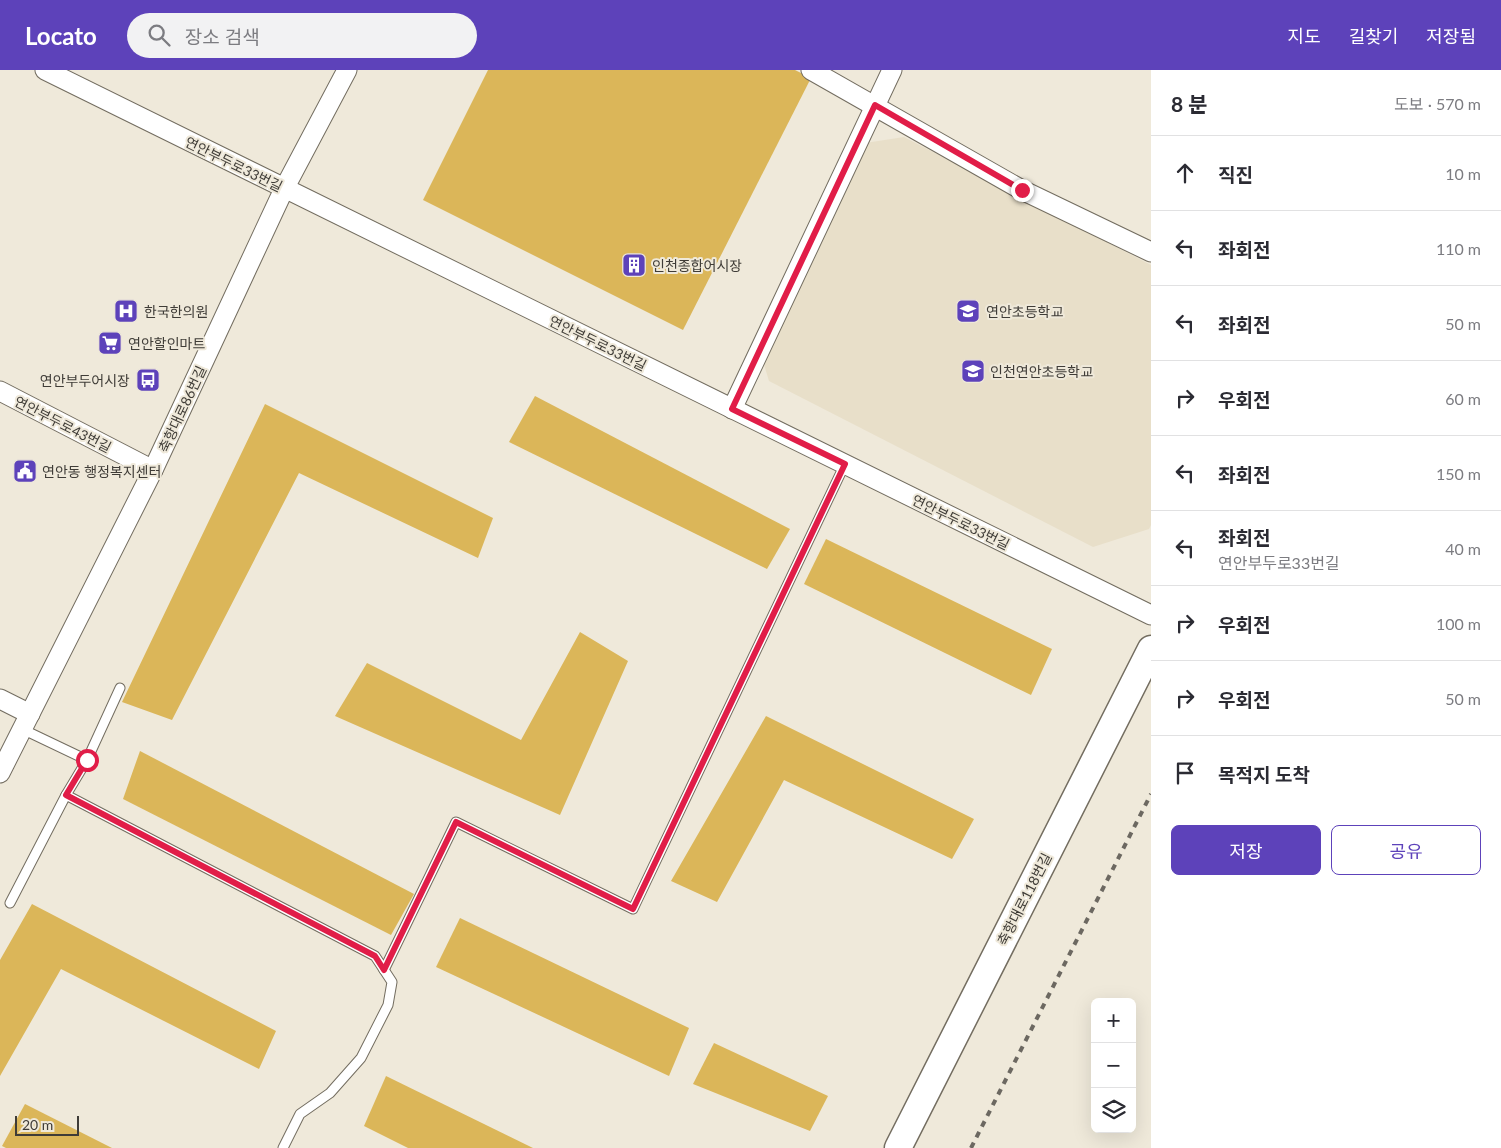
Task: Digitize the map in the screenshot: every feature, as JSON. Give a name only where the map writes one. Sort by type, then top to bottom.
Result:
[{"type":"main road","name":"축항대로118번길","points":[[898,1148],[1151,649]]},
{"type":"street","name":"연안부두로33번길","points":[[45,70],[1151,615]]},
{"type":"street","name":"축항대로86번길","points":[[0,773],[153,470],[284,189],[347,70]]},
{"type":"street","points":[[812,70],[1022,190],[1151,252]]},
{"type":"street","points":[[732,409],[892,70]]},
{"type":"street","name":"연안부두로43번길","points":[[0,391],[153,470]]},
{"type":"street","points":[[0,699],[26,721]]},
{"type":"lane","points":[[384,970],[456,822],[633,909],[845,464]]},
{"type":"lane","points":[[10,903],[66,795],[87,760],[120,688]]},
{"type":"lane","points":[[26,721],[87,760]]},
{"type":"lane","points":[[66,795],[375,956],[392,982],[388,1005],[361,1058],[330,1092],[300,1114],[282,1148]]},
{"type":"shaded area","name":"연안초등학교","points":[[904,137],[1151,265],[1151,525],[1149,529],[1093,547],[769,381],[762,358],[865,143]]},
{"type":"building","name":"인천종합어시장","points":[[488,70],[795,70],[811,78],[683,330],[423,200]]},
{"type":"building","points":[[535,396],[790,529],[767,569],[509,442]]},
{"type":"building","points":[[265,404],[493,518],[478,558],[299,473],[172,720],[122,702]]},
{"type":"building","points":[[826,539],[1052,649],[1031,695],[804,584]]},
{"type":"building","points":[[580,632],[628,661],[560,815],[335,716],[367,663],[521,740]]},
{"type":"building","points":[[766,716],[974,819],[952,859],[784,780],[717,902],[671,881]]},
{"type":"building","points":[[140,751],[414,894],[391,935],[123,799]]},
{"type":"building","points":[[32,904],[276,1031],[259,1069],[61,969],[0,1076],[0,960]]},
{"type":"building","points":[[460,918],[689,1028],[669,1076],[436,967]]},
{"type":"building","points":[[714,1043],[828,1096],[810,1131],[693,1084]]},
{"type":"building","points":[[386,1076],[533,1148],[408,1148],[364,1126]]},
{"type":"building","points":[[25,1104],[112,1148],[6,1148],[2,1146]]},
{"type":"railway","points":[[971,1148],[1151,794]]},
{"type":"place","name":"인천종합어시장","points":[[634,265]]},
{"type":"place","name":"한국한의원","points":[[126,311]]},
{"type":"place","name":"연안초등학교","points":[[968,311]]},
{"type":"place","name":"연안할인마트","points":[[110,343]]},
{"type":"place","name":"인천연안초등학교","points":[[973,371]]},
{"type":"place","name":"연안부두어시장","points":[[148,380]]},
{"type":"place","name":"연안동 행정복지센터","points":[[25,471]]},
{"type":"route","points":[[87,760],[66,795],[375,956],[384,970],[456,822],[633,909],[845,464],[732,409],[875,105],[1022,190]]}]
